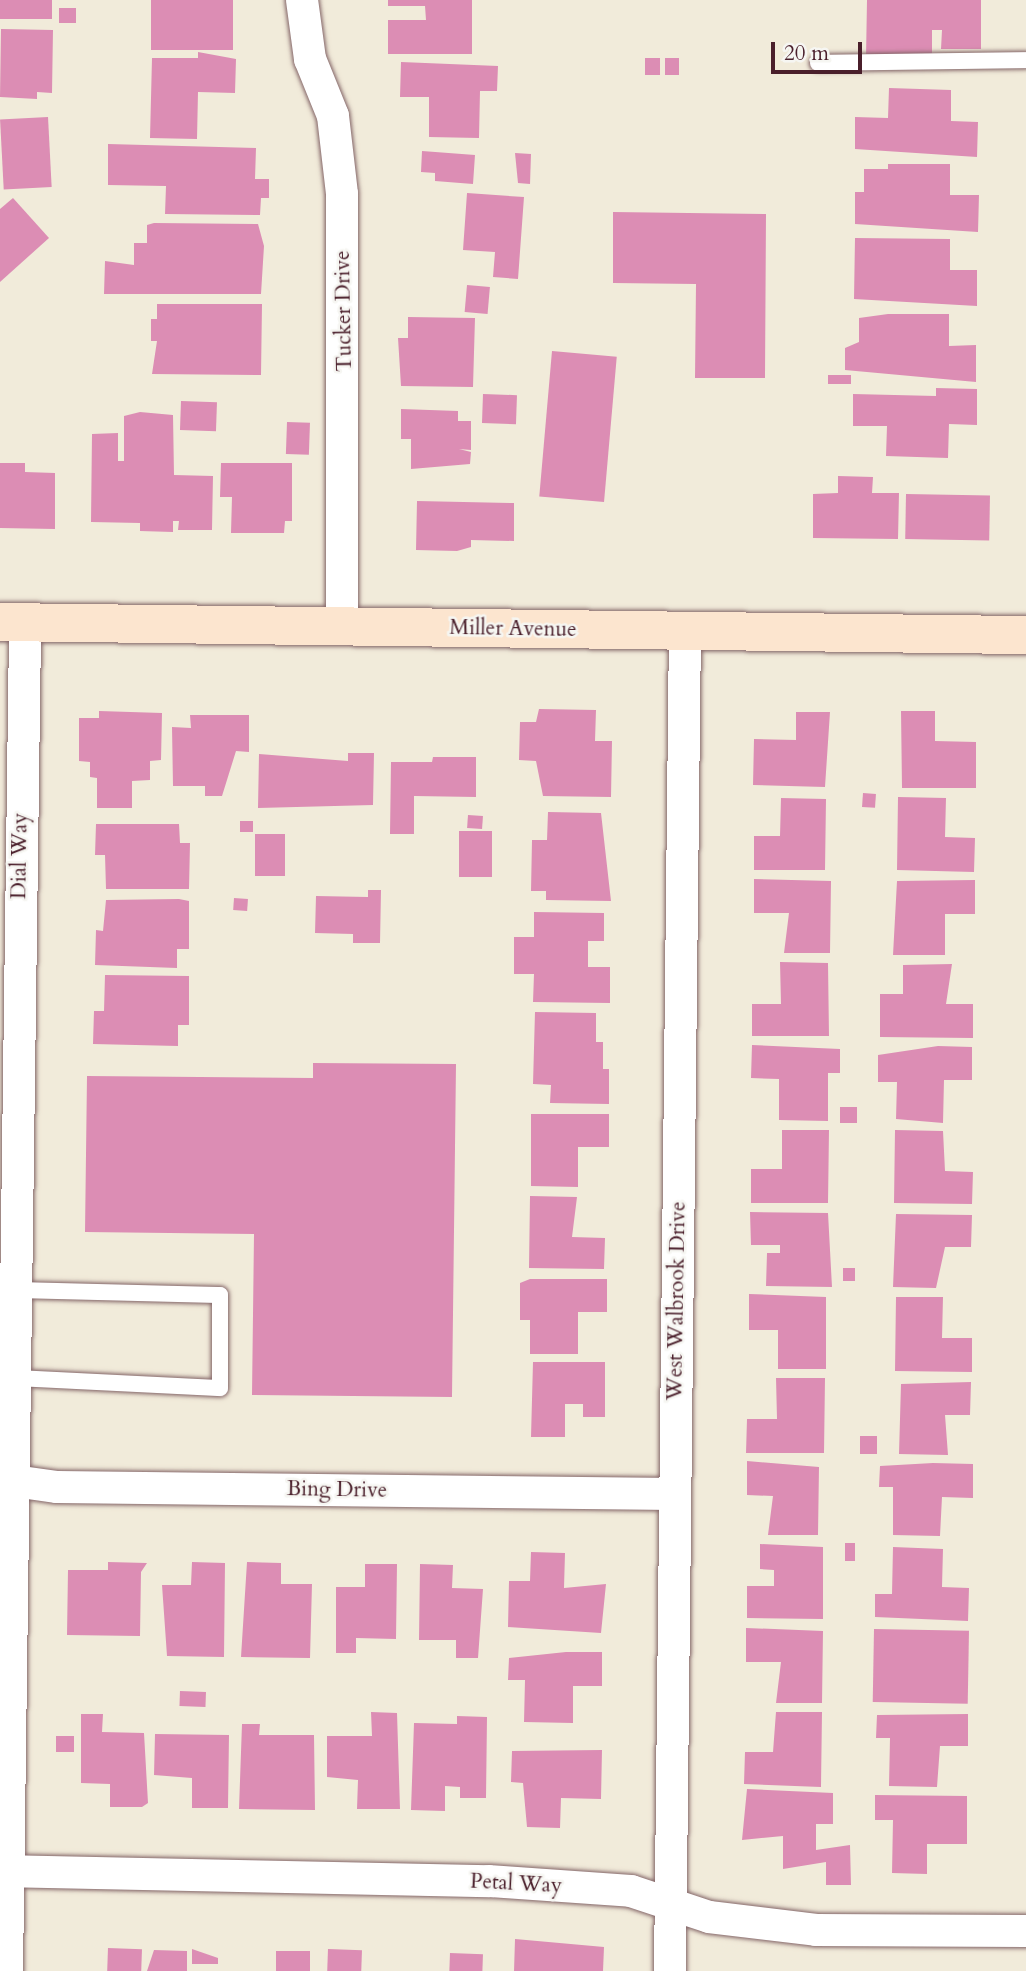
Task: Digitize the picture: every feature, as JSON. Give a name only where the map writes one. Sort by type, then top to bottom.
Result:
[{"type":"main road","name":"Miller Avenue","points":[[13,622],[1026,635]]},
{"type":"street","name":"Tucker Drive","points":[[302,0],[310,59],[333,116],[342,194],[342,627]]},
{"type":"street","name":"Dial Way","points":[[8,1971],[7,1480],[14,1378],[15,1290],[8,1068],[13,622]]},
{"type":"street","name":"West Walbrook Drive","points":[[670,1971],[685,632]]},
{"type":"street","name":"Bing Drive","points":[[7,1480],[674,1494]]},
{"type":"street","name":"Petal Way","points":[[6,1872],[489,1881],[631,1891],[709,1917],[816,1930],[1026,1931]]},
{"type":"lane","points":[[818,63],[1026,60]]},
{"type":"lane","points":[[14,1378],[220,1388],[220,1295],[15,1290]]},
{"type":"building","points":[[0,0],[52,0],[52,19],[0,19]]},
{"type":"building","points":[[151,0],[233,0],[233,50],[151,50]]},
{"type":"building","points":[[388,0],[472,0],[472,54],[388,54],[388,20],[426,20],[425,6],[388,6]]},
{"type":"building","points":[[867,0],[981,0],[981,49],[941,49],[942,30],[932,30],[932,58],[866,58]]},
{"type":"building","points":[[59,8],[76,8],[76,23],[59,23]]},
{"type":"building","points":[[1,29],[53,30],[52,93],[37,92],[37,99],[0,97]]},
{"type":"building","points":[[198,52],[236,59],[235,93],[198,92],[197,139],[150,138],[152,58],[198,58]]},
{"type":"building","points":[[645,58],[660,58],[660,75],[645,75]]},
{"type":"building","points":[[665,58],[679,58],[679,75],[665,75]]},
{"type":"building","points":[[401,62],[498,66],[497,91],[480,91],[479,138],[429,137],[429,97],[400,97]]},
{"type":"building","points":[[889,88],[951,90],[951,121],[978,122],[977,157],[855,149],[855,117],[888,118]]},
{"type":"building","points":[[48,117],[52,187],[4,189],[0,120]]},
{"type":"building","points":[[108,144],[256,148],[255,179],[269,179],[269,198],[261,198],[260,215],[165,214],[166,186],[108,185]]},
{"type":"building","points":[[422,151],[475,155],[473,184],[435,181],[435,173],[421,172]]},
{"type":"building","points":[[515,153],[531,154],[530,184],[518,183]]},
{"type":"building","points":[[888,164],[950,164],[950,195],[979,195],[978,232],[855,224],[855,192],[864,192],[864,169],[888,169]]},
{"type":"building","points":[[467,193],[524,197],[518,279],[493,277],[495,252],[463,250]]},
{"type":"building","points":[[13,198],[49,238],[0,282],[0,209]]},
{"type":"building","points":[[613,212],[766,214],[765,378],[695,378],[696,284],[613,283]]},
{"type":"building","points":[[258,224],[264,246],[261,294],[104,294],[105,261],[134,265],[134,243],[147,243],[147,225]]},
{"type":"building","points":[[855,238],[950,239],[950,270],[977,270],[977,306],[854,299]]},
{"type":"building","points":[[467,285],[490,287],[488,314],[465,312]]},
{"type":"building","points":[[157,304],[262,304],[261,375],[152,374],[157,341],[151,341],[151,319],[157,319]]},
{"type":"building","points":[[888,314],[949,314],[949,346],[976,345],[976,382],[845,370],[845,348],[859,342],[859,318]]},
{"type":"building","points":[[408,317],[475,318],[473,387],[401,386],[398,338],[408,338]]},
{"type":"building","points":[[552,351],[617,357],[604,502],[539,496]]},
{"type":"building","points":[[828,375],[851,375],[851,384],[828,384]]},
{"type":"building","points":[[936,388],[977,389],[977,425],[949,424],[948,458],[886,456],[887,426],[853,426],[853,394],[936,396]]},
{"type":"building","points":[[483,394],[517,395],[516,424],[482,423]]},
{"type":"building","points":[[181,401],[217,402],[216,431],[180,430]]},
{"type":"building","points":[[401,409],[458,411],[458,421],[471,421],[471,450],[459,449],[471,452],[470,464],[411,469],[411,439],[401,439]]},
{"type":"building","points":[[140,412],[173,415],[174,475],[213,476],[212,530],[178,530],[179,521],[173,521],[173,532],[140,531],[140,523],[91,522],[92,434],[118,433],[118,461],[124,461],[124,416]]},
{"type":"building","points":[[287,422],[310,423],[309,455],[286,454]]},
{"type":"building","points":[[0,463],[25,463],[25,472],[55,473],[55,529],[0,528]]},
{"type":"building","points":[[221,463],[292,463],[292,521],[285,521],[284,533],[231,533],[232,497],[220,497]]},
{"type":"building","points":[[838,476],[873,477],[872,493],[899,493],[898,539],[813,538],[813,494],[838,493]]},
{"type":"building","points":[[906,494],[990,495],[989,540],[905,539]]},
{"type":"building","points":[[417,501],[514,503],[514,541],[471,540],[471,547],[457,551],[416,550]]},
{"type":"building","points":[[539,709],[596,710],[595,741],[612,741],[611,797],[543,796],[536,761],[519,760],[520,722],[536,722]]},
{"type":"building","points":[[99,711],[162,713],[161,760],[150,761],[150,780],[132,781],[132,808],[97,808],[97,778],[90,777],[90,762],[79,761],[79,718],[99,718]]},
{"type":"building","points":[[901,711],[935,711],[935,741],[976,742],[976,788],[902,788]]},
{"type":"building","points":[[796,712],[830,712],[825,787],[753,785],[754,739],[796,740]]},
{"type":"building","points":[[190,715],[249,715],[249,752],[236,751],[222,796],[205,796],[205,786],[173,786],[172,727],[191,728]]},
{"type":"building","points":[[348,753],[374,753],[373,805],[258,808],[259,754],[348,761]]},
{"type":"building","points":[[433,757],[476,757],[476,797],[414,796],[414,834],[390,834],[391,762],[432,762]]},
{"type":"building","points":[[863,793],[876,794],[875,808],[862,807]]},
{"type":"building","points":[[898,797],[946,798],[945,837],[975,838],[974,872],[897,870]]},
{"type":"building","points":[[781,798],[826,799],[825,870],[754,870],[754,836],[780,836]]},
{"type":"building","points":[[548,812],[601,813],[611,901],[546,900],[546,891],[531,891],[532,840],[547,840]]},
{"type":"building","points":[[468,815],[483,816],[482,829],[467,828]]},
{"type":"building","points":[[240,821],[253,821],[253,832],[240,832]]},
{"type":"building","points":[[96,824],[179,824],[180,843],[190,843],[189,889],[106,889],[105,855],[95,855]]},
{"type":"building","points":[[459,831],[492,831],[492,877],[459,877]]},
{"type":"building","points":[[255,834],[285,834],[285,876],[255,876]]},
{"type":"building","points":[[754,879],[831,881],[830,953],[784,953],[789,913],[754,913]]},
{"type":"building","points":[[975,880],[975,914],[945,914],[945,955],[893,955],[897,881]]},
{"type":"building","points":[[368,890],[381,890],[380,943],[353,943],[353,934],[315,933],[316,896],[368,897]]},
{"type":"building","points":[[234,898],[248,899],[247,911],[233,910]]},
{"type":"building","points":[[106,900],[189,901],[189,949],[177,949],[177,968],[95,965],[96,930],[103,931]]},
{"type":"building","points":[[534,912],[604,913],[604,941],[588,941],[588,967],[610,967],[610,1003],[533,1002],[534,974],[514,974],[514,937],[534,937]]},
{"type":"building","points":[[780,962],[828,963],[829,1036],[752,1036],[752,1004],[781,1004]]},
{"type":"building","points":[[952,964],[946,1004],[973,1004],[973,1038],[880,1037],[880,994],[903,994],[903,965]]},
{"type":"building","points":[[105,975],[189,976],[189,1025],[178,1025],[178,1046],[93,1044],[94,1011],[104,1011]]},
{"type":"building","points":[[535,1012],[596,1013],[596,1042],[603,1042],[603,1069],[609,1069],[609,1104],[550,1103],[551,1085],[533,1084]]},
{"type":"building","points":[[752,1045],[840,1049],[840,1073],[828,1073],[828,1121],[779,1120],[779,1079],[751,1078]]},
{"type":"building","points":[[938,1046],[972,1047],[972,1080],[944,1080],[943,1123],[896,1119],[897,1082],[878,1082],[878,1055]]},
{"type":"building","points":[[313,1063],[456,1064],[452,1397],[252,1395],[254,1234],[85,1232],[87,1076],[313,1078]]},
{"type":"building","points":[[840,1107],[857,1107],[857,1123],[840,1123]]},
{"type":"building","points":[[531,1114],[609,1114],[609,1147],[578,1147],[578,1187],[531,1186]]},
{"type":"building","points":[[782,1130],[829,1130],[828,1203],[751,1203],[751,1169],[782,1169]]},
{"type":"building","points":[[895,1130],[943,1131],[945,1171],[973,1172],[972,1204],[894,1203]]},
{"type":"building","points":[[530,1196],[577,1197],[572,1237],[605,1238],[604,1269],[529,1268]]},
{"type":"building","points":[[750,1212],[828,1213],[832,1287],[766,1286],[767,1253],[780,1253],[780,1245],[751,1245]]},
{"type":"building","points":[[896,1214],[972,1215],[971,1247],[945,1247],[936,1288],[893,1287]]},
{"type":"building","points":[[843,1268],[855,1268],[855,1281],[843,1281]]},
{"type":"building","points":[[530,1279],[607,1279],[607,1312],[578,1312],[578,1354],[530,1354],[530,1320],[520,1320],[520,1283]]},
{"type":"building","points":[[749,1294],[826,1297],[826,1369],[778,1369],[778,1330],[749,1330]]},
{"type":"building","points":[[896,1297],[943,1297],[942,1338],[972,1338],[972,1372],[895,1371]]},
{"type":"building","points":[[533,1362],[605,1362],[605,1417],[583,1417],[583,1404],[565,1404],[565,1437],[531,1437]]},
{"type":"building","points":[[776,1378],[825,1378],[824,1453],[746,1453],[747,1419],[777,1419]]},
{"type":"building","points":[[971,1382],[970,1415],[945,1415],[948,1455],[899,1454],[901,1384]]},
{"type":"building","points":[[860,1436],[877,1436],[877,1454],[860,1454]]},
{"type":"building","points":[[747,1461],[819,1467],[818,1535],[768,1535],[773,1496],[747,1495]]},
{"type":"building","points":[[973,1464],[973,1498],[942,1497],[940,1536],[893,1535],[893,1487],[879,1487],[880,1466]]},
{"type":"building","points":[[845,1543],[855,1543],[855,1561],[845,1561]]},
{"type":"building","points":[[760,1544],[823,1547],[823,1619],[747,1618],[747,1586],[774,1586],[774,1570],[760,1569]]},
{"type":"building","points":[[893,1547],[943,1549],[942,1587],[969,1588],[968,1621],[875,1617],[875,1594],[892,1594]]},
{"type":"building","points":[[531,1552],[565,1553],[564,1588],[606,1584],[601,1633],[508,1627],[509,1581],[530,1581]]},
{"type":"building","points":[[108,1562],[147,1563],[141,1572],[140,1636],[67,1635],[68,1570],[108,1570]]},
{"type":"building","points":[[192,1562],[225,1563],[224,1657],[167,1656],[162,1585],[191,1585]]},
{"type":"building","points":[[247,1562],[281,1563],[281,1584],[312,1584],[310,1658],[241,1657]]},
{"type":"building","points":[[365,1564],[397,1564],[396,1639],[356,1638],[356,1653],[336,1653],[336,1587],[365,1587]]},
{"type":"building","points":[[420,1564],[453,1565],[452,1588],[483,1589],[478,1658],[456,1658],[456,1640],[419,1640]]},
{"type":"building","points":[[746,1628],[823,1631],[822,1703],[776,1703],[781,1662],[746,1662]]},
{"type":"building","points":[[874,1629],[969,1631],[968,1704],[873,1702]]},
{"type":"building","points":[[566,1652],[602,1652],[602,1686],[573,1686],[573,1723],[524,1722],[525,1680],[508,1680],[509,1658]]},
{"type":"building","points":[[180,1691],[206,1692],[205,1707],[179,1706]]},
{"type":"building","points":[[371,1712],[397,1713],[400,1809],[357,1809],[358,1780],[327,1777],[327,1736],[372,1736]]},
{"type":"building","points":[[776,1712],[822,1712],[821,1787],[744,1784],[745,1752],[773,1752]]},
{"type":"building","points":[[81,1714],[103,1714],[102,1732],[144,1733],[148,1803],[142,1807],[110,1807],[110,1784],[81,1783]]},
{"type":"building","points":[[968,1714],[968,1746],[940,1746],[937,1787],[889,1786],[890,1738],[876,1738],[877,1715]]},
{"type":"building","points":[[457,1716],[487,1717],[486,1798],[460,1798],[460,1787],[445,1786],[445,1811],[411,1810],[414,1723],[457,1724]]},
{"type":"building","points":[[242,1724],[260,1724],[259,1735],[314,1735],[315,1810],[239,1809]]},
{"type":"building","points":[[155,1734],[229,1735],[228,1808],[192,1808],[192,1778],[154,1775]]},
{"type":"building","points":[[56,1736],[74,1736],[74,1752],[56,1752]]},
{"type":"building","points":[[602,1750],[601,1799],[561,1798],[560,1828],[527,1827],[523,1783],[511,1782],[512,1751]]},
{"type":"building","points":[[747,1789],[833,1793],[833,1824],[816,1824],[816,1850],[850,1845],[851,1885],[826,1885],[826,1862],[783,1869],[783,1836],[742,1840]]},
{"type":"building","points":[[875,1795],[967,1796],[967,1844],[927,1844],[927,1874],[892,1873],[893,1820],[875,1820]]},
{"type":"building","points":[[515,1939],[604,1947],[603,1971],[514,1971]]},
{"type":"building","points":[[108,1948],[142,1949],[141,1971],[107,1971]]},
{"type":"building","points":[[192,1949],[218,1958],[218,1964],[192,1964]]},
{"type":"building","points":[[328,1949],[362,1950],[361,1971],[327,1971]]},
{"type":"building","points":[[154,1950],[187,1951],[187,1971],[147,1971]]},
{"type":"building","points":[[276,1951],[310,1951],[310,1971],[276,1971]]},
{"type":"building","points":[[450,1953],[483,1954],[482,1971],[449,1971]]}]
